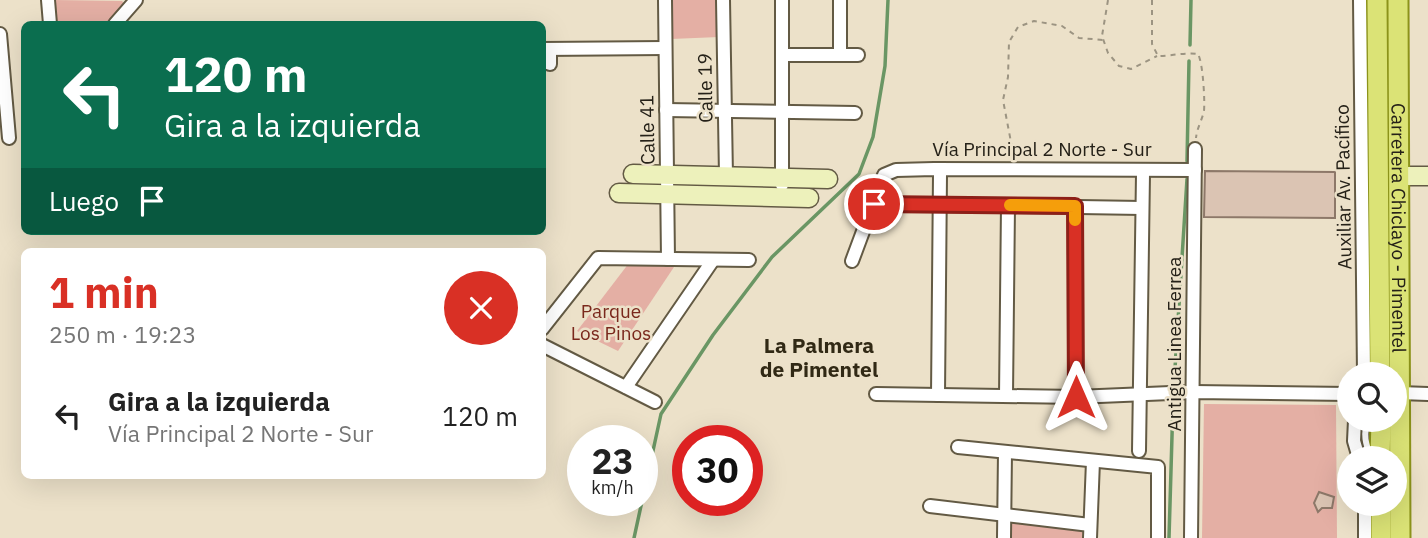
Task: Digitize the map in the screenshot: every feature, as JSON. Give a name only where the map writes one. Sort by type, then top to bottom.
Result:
[{"type":"main road","name":"Carretera Chiclayo - Pimentel","points":[[1377,0],[1380,362]]},
{"type":"main road","name":"Carretera Chiclayo - Pimentel","points":[[1397,362],[1398,0]]},
{"type":"main road","name":"Carretera Chiclayo - Pimentel","points":[[1398,432],[1400,538]]},
{"type":"main road","points":[[1381,516],[1381,538]]},
{"type":"street","points":[[48,0],[50,21]]},
{"type":"street","points":[[118,21],[136,0]]},
{"type":"street","name":"Calle 41","points":[[665,0],[668,259]]},
{"type":"street","name":"Calle 19","points":[[723,0],[726,176]]},
{"type":"street","points":[[782,0],[782,198]]},
{"type":"street","points":[[840,0],[840,55]]},
{"type":"street","name":"Auxiliar Av. Pacífico","points":[[1360,0],[1364,362]]},
{"type":"street","points":[[0,34],[9,138]]},
{"type":"street","points":[[550,64],[546,49],[665,48]]},
{"type":"street","points":[[782,55],[858,55]]},
{"type":"street","points":[[666,110],[855,113]]},
{"type":"street","name":"Antigua Linea Ferrea","points":[[1191,538],[1195,149]]},
{"type":"street","points":[[1378,175],[1389,168],[1399,176],[1428,176]]},
{"type":"street","name":"Vía Principal 2 Norte - Sur","points":[[874,204],[884,175],[890,171],[1195,170]]},
{"type":"street","points":[[633,174],[828,179]]},
{"type":"street","points":[[1139,451],[1143,174]]},
{"type":"street","points":[[938,395],[940,175]]},
{"type":"street","points":[[619,193],[809,198]]},
{"type":"street","points":[[852,261],[874,204],[1142,208]]},
{"type":"street","points":[[1006,396],[1008,205]]},
{"type":"street","points":[[1075,206],[1076,397]]},
{"type":"street","points":[[546,324],[598,258],[749,260]]},
{"type":"street","points":[[626,387],[713,260]]},
{"type":"street","points":[[546,347],[654,402]]},
{"type":"street","points":[[876,394],[1076,397],[1194,392],[1337,394]]},
{"type":"street","points":[[1407,395],[1428,394]]},
{"type":"street","points":[[958,447],[1158,467],[1158,538]]},
{"type":"street","points":[[1004,538],[1005,452]]},
{"type":"street","points":[[930,506],[1005,515],[1090,531],[1093,461]]},
{"type":"street","points":[[1365,516],[1365,538]]},
{"type":"path","points":[[1108,0],[1102,36],[1108,53],[1119,66],[1131,69],[1158,56],[1191,53],[1198,54],[1203,62],[1204,111],[1197,127],[1195,149]]},
{"type":"path","points":[[1152,0],[1152,44],[1158,56]]},
{"type":"path","points":[[1029,169],[1014,160],[1003,100],[1009,77],[1009,42],[1018,27],[1034,20],[1062,26],[1079,38],[1104,40]]},
{"type":"green space","points":[[54,0],[122,1],[125,5],[111,21],[55,21]]},
{"type":"green space","points":[[671,0],[719,0],[719,37],[671,39]]},
{"type":"green space","name":"Parque Los Pinos","points":[[629,263],[676,264],[618,351],[577,331]]},
{"type":"green space","points":[[1204,404],[1336,405],[1337,538],[1202,538]]},
{"type":"green space","points":[[1010,520],[1086,528],[1086,538],[1009,538]]},
{"type":"building","points":[[1205,171],[1335,172],[1335,218],[1204,217]]},
{"type":"building","points":[[1319,492],[1334,497],[1332,508],[1322,508],[1318,512],[1314,503]]},
{"type":"waterway","points":[[634,538],[661,414],[713,335],[772,257],[859,174],[873,137],[885,66],[888,0]]},
{"type":"waterway","points":[[1190,45],[1191,0]]},
{"type":"waterway","points":[[1187,161],[1189,61]]},
{"type":"waterway","points":[[1174,384],[1187,179]]},
{"type":"waterway","points":[[1169,538],[1173,402]]},
{"type":"slow traffic","points":[[1010,205],[1075,206],[1075,220]]},
{"type":"district","name":"La Palmera de Pimentel","points":[[819,357]]},
{"type":"route","points":[[874,204],[1075,206],[1076,397]]}]
